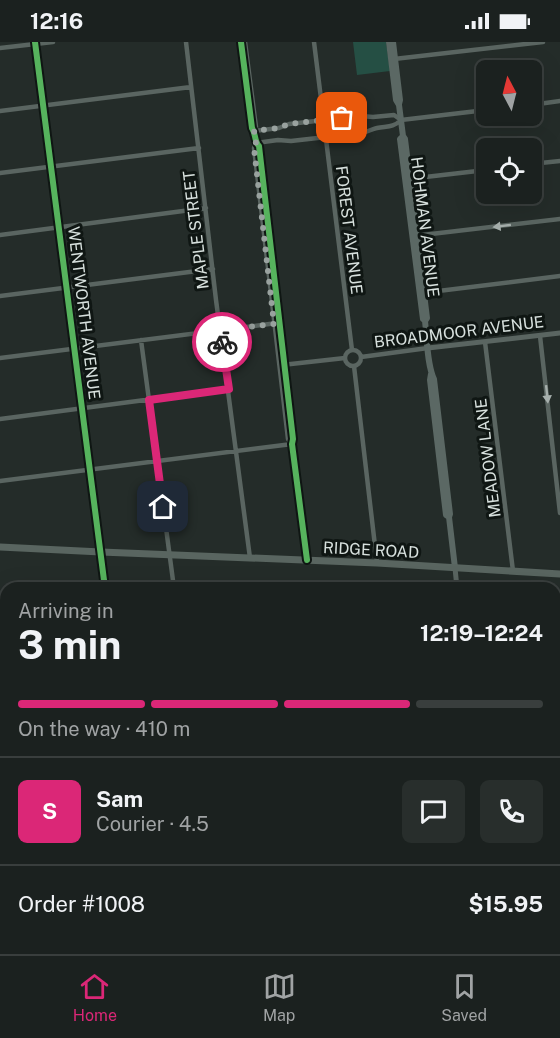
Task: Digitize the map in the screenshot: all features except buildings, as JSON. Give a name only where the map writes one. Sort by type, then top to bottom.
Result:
[{"type":"main road","name":"HOHMAN AVENUE","points":[[391,42],[396,100],[399,105],[403,136],[400,139],[408,179],[446,515],[449,517],[455,568]]},
{"type":"main road","name":"RIDGE ROAD","points":[[0,547],[377,563],[560,574]]},
{"type":"street","points":[[0,48],[52,42]]},
{"type":"street","name":"MAPLE STREET","points":[[186,42],[250,558]]},
{"type":"street","points":[[243,42],[252,128],[259,146],[288,439],[292,444],[307,560]]},
{"type":"street","name":"FOREST AVENUE","points":[[314,42],[352,350]]},
{"type":"street","points":[[393,59],[543,42]]},
{"type":"street","name":"WENTWORTH AVENUE","points":[[35,43],[104,582]]},
{"type":"street","points":[[0,111],[191,87]]},
{"type":"street","points":[[542,103],[560,101]]},
{"type":"street","points":[[256,142],[325,138],[370,132],[374,128],[395,126],[401,120],[476,111]]},
{"type":"street","points":[[254,131],[279,128],[289,124],[361,116],[394,115],[401,120]]},
{"type":"street","points":[[0,172],[199,148]]},
{"type":"street","points":[[542,163],[560,161]]},
{"type":"street","points":[[408,179],[476,171]]},
{"type":"street","points":[[0,235],[206,208]]},
{"type":"street","points":[[415,236],[560,219]]},
{"type":"street","points":[[0,296],[213,269]]},
{"type":"street","points":[[422,293],[560,276]]},
{"type":"street","points":[[0,358],[277,324]]},
{"type":"street","name":"BROADMOOR AVENUE","points":[[361,357],[560,333]]},
{"type":"street","points":[[540,336],[560,513]]},
{"type":"street","points":[[141,340],[173,582]]},
{"type":"street","name":"MEADOW LANE","points":[[485,342],[513,571]]},
{"type":"street","points":[[345,358],[352,350],[359,352],[361,357],[359,363],[354,366]]},
{"type":"street","points":[[282,365],[345,358]]},
{"type":"street","points":[[345,358],[349,365],[354,366]]},
{"type":"street","points":[[354,366],[377,563]]},
{"type":"street","points":[[0,419],[229,389]]},
{"type":"street","points":[[0,481],[292,444]]},
{"type":"street","name":"HOHMAN AVENUE","points":[[455,568],[456,582]]},
{"type":"green space","points":[[353,42],[386,42],[390,71],[357,75]]},
{"type":"cycle path","points":[[35,42],[104,582]]},
{"type":"cycle path","points":[[241,42],[252,128],[259,146],[307,560]]},
{"type":"way so far","points":[[222,342],[221,330],[274,324],[254,131],[279,128],[289,124],[342,118]]},
{"type":"route","points":[[163,507],[149,400],[229,389],[222,342]]}]
